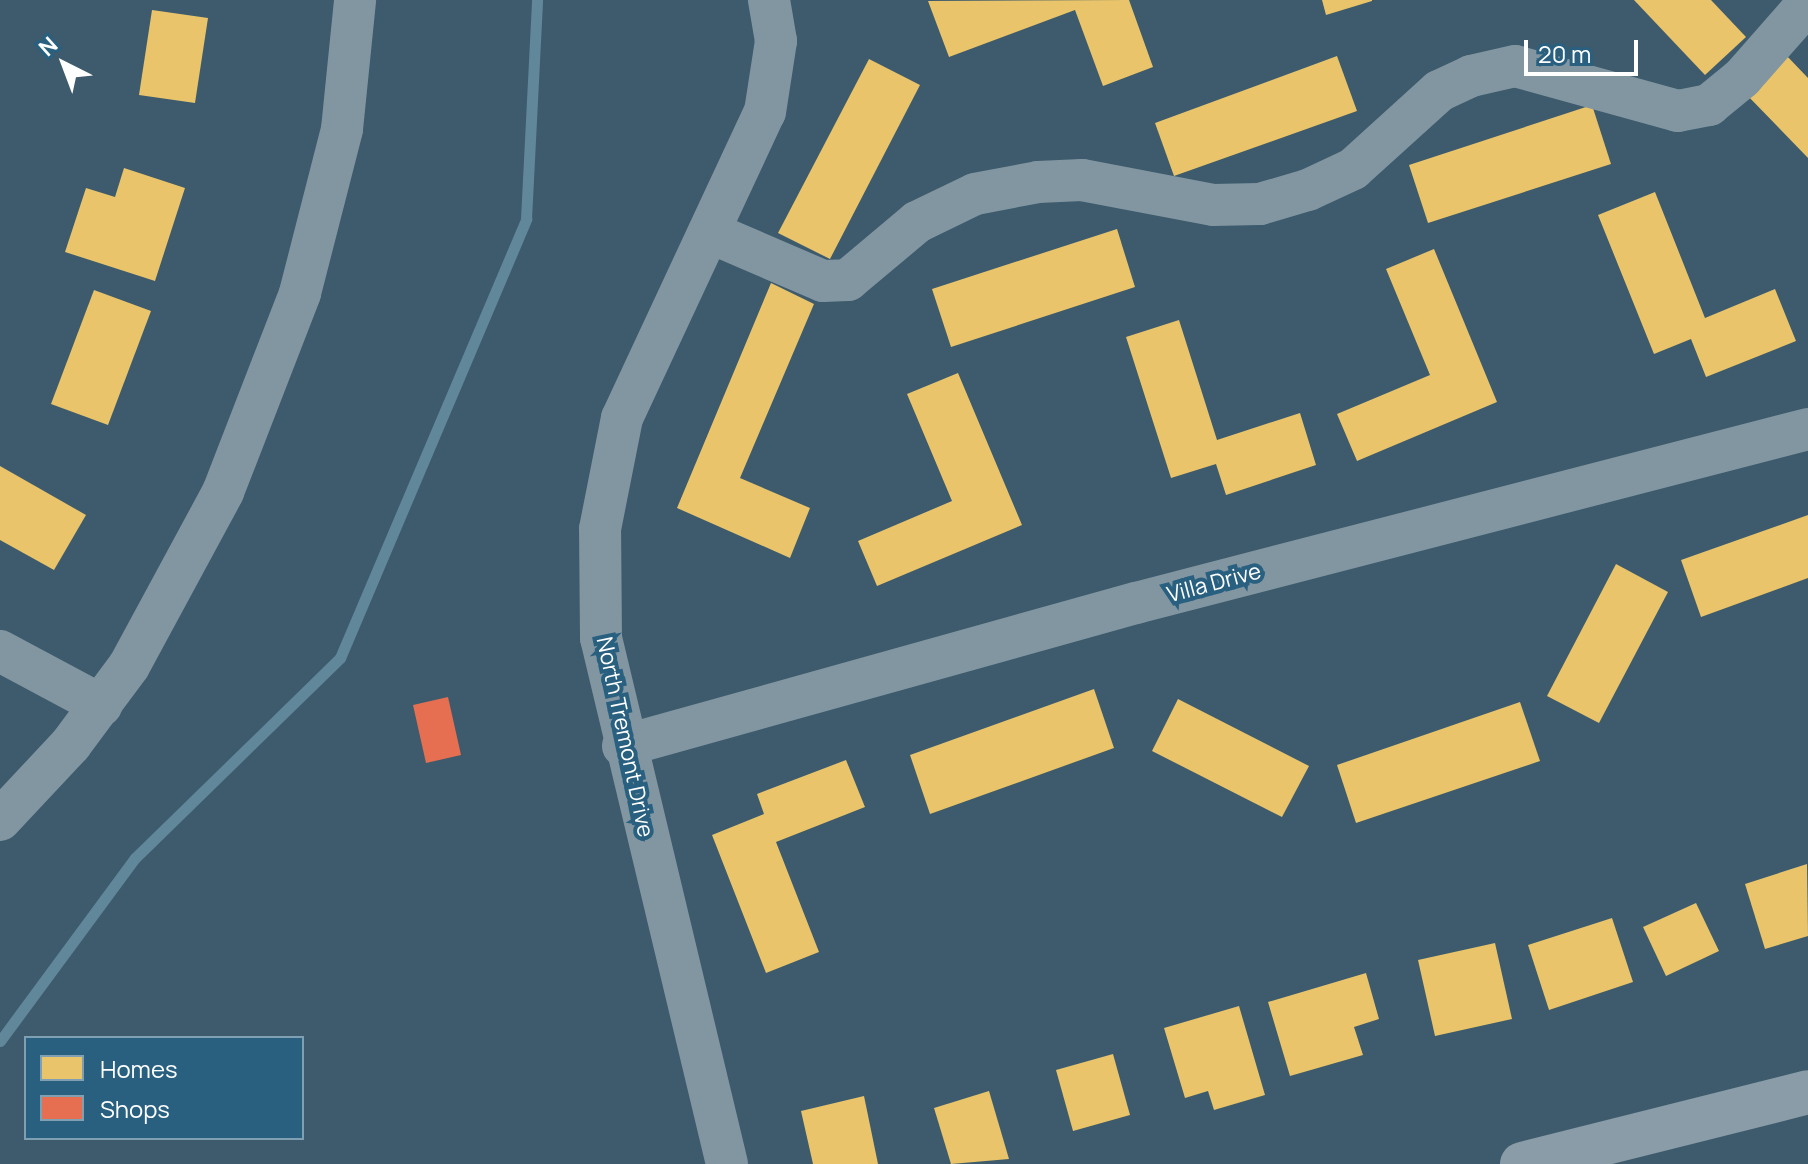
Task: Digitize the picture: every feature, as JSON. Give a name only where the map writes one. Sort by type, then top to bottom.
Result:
[{"type":"main road","points":[[1522,1164],[1808,1092]]},
{"type":"street","points":[[0,820],[101,705],[166,607],[223,492],[300,293],[342,129],[355,0]]},
{"type":"street","name":"North Tremont Drive","points":[[727,1164],[623,746],[601,638],[600,529],[622,418],[765,112],[776,41],[769,0]]},
{"type":"street","points":[[709,232],[823,281],[848,280],[917,222],[975,194],[1038,182],[1082,180],[1213,205],[1260,204],[1308,190],[1353,169],[1439,91],[1471,76],[1515,66],[1678,111],[1709,105],[1742,78],[1808,3]]},
{"type":"street","name":"Villa Drive","points":[[623,746],[1121,607],[1808,429]]},
{"type":"street","points":[[0,651],[101,705]]},
{"type":"building: Homes","points":[[1129,0],[1153,67],[1103,86],[1075,10],[949,57],[928,1]]},
{"type":"building: Homes","points":[[1322,0],[1372,0],[1372,1],[1326,15]]},
{"type":"building: Homes","points":[[1634,0],[1711,0],[1746,37],[1705,75]]},
{"type":"building: Homes","points":[[152,10],[208,18],[195,103],[139,95]]},
{"type":"building: Homes","points":[[1785,54],[1808,78],[1808,158],[1745,93]]},
{"type":"building: Homes","points":[[1337,56],[1357,111],[1174,176],[1155,123]]},
{"type":"building: Homes","points":[[869,59],[920,85],[830,259],[778,233]]},
{"type":"building: Homes","points":[[1592,105],[1611,164],[1428,223],[1409,165]]},
{"type":"building: Homes","points":[[124,168],[185,188],[155,281],[65,252],[86,188],[115,197]]},
{"type":"building: Homes","points":[[1655,192],[1705,318],[1775,289],[1796,341],[1706,377],[1691,339],[1654,354],[1598,215]]},
{"type":"building: Homes","points":[[1117,229],[1135,287],[951,347],[932,289]]},
{"type":"building: Homes","points":[[1434,249],[1497,402],[1357,461],[1337,414],[1430,375],[1386,269]]},
{"type":"building: Homes","points":[[771,283],[814,304],[740,478],[810,508],[790,558],[677,508]]},
{"type":"building: Homes","points":[[94,290],[151,311],[108,425],[51,404]]},
{"type":"building: Homes","points":[[1179,320],[1217,440],[1300,413],[1316,465],[1226,495],[1216,464],[1171,478],[1126,337]]},
{"type":"building: Homes","points":[[958,373],[1022,525],[877,586],[858,541],[952,501],[907,394]]},
{"type":"building: Homes","points":[[0,466],[86,515],[54,570],[0,540]]},
{"type":"building: Homes","points":[[1808,515],[1808,578],[1701,617],[1681,560]]},
{"type":"building: Homes","points":[[1616,564],[1668,592],[1599,723],[1547,696]]},
{"type":"building: Homes","points":[[1094,689],[1114,748],[930,814],[910,755]]},
{"type":"building: Homes","points":[[1178,699],[1309,766],[1282,817],[1152,751]]},
{"type":"building: Homes","points":[[1520,702],[1540,761],[1356,823],[1337,765]]},
{"type":"building: Homes","points":[[846,760],[865,807],[776,842],[819,952],[766,973],[712,835],[764,814],[757,794]]},
{"type":"building: Homes","points":[[1807,864],[1808,936],[1765,949],[1745,884]]},
{"type":"building: Homes","points":[[1696,903],[1719,951],[1666,976],[1643,927]]},
{"type":"building: Homes","points":[[1612,918],[1633,982],[1549,1010],[1528,945]]},
{"type":"building: Homes","points":[[1495,943],[1512,1019],[1435,1036],[1418,960]]},
{"type":"building: Homes","points":[[1366,973],[1379,1019],[1354,1027],[1363,1055],[1290,1076],[1268,1002]]},
{"type":"building: Homes","points":[[1239,1006],[1265,1095],[1214,1110],[1208,1091],[1185,1098],[1164,1028]]},
{"type":"building: Homes","points":[[1113,1054],[1130,1115],[1073,1131],[1056,1070]]},
{"type":"building: Homes","points":[[989,1091],[1009,1159],[951,1164],[934,1108]]},
{"type":"building: Homes","points":[[864,1096],[878,1164],[813,1164],[801,1111]]},
{"type":"building: Shops","points":[[448,697],[461,755],[426,763],[413,705]]},
{"type":"waterway","points":[[0,1041],[135,858],[340,658],[526,219],[537,0]]}]
